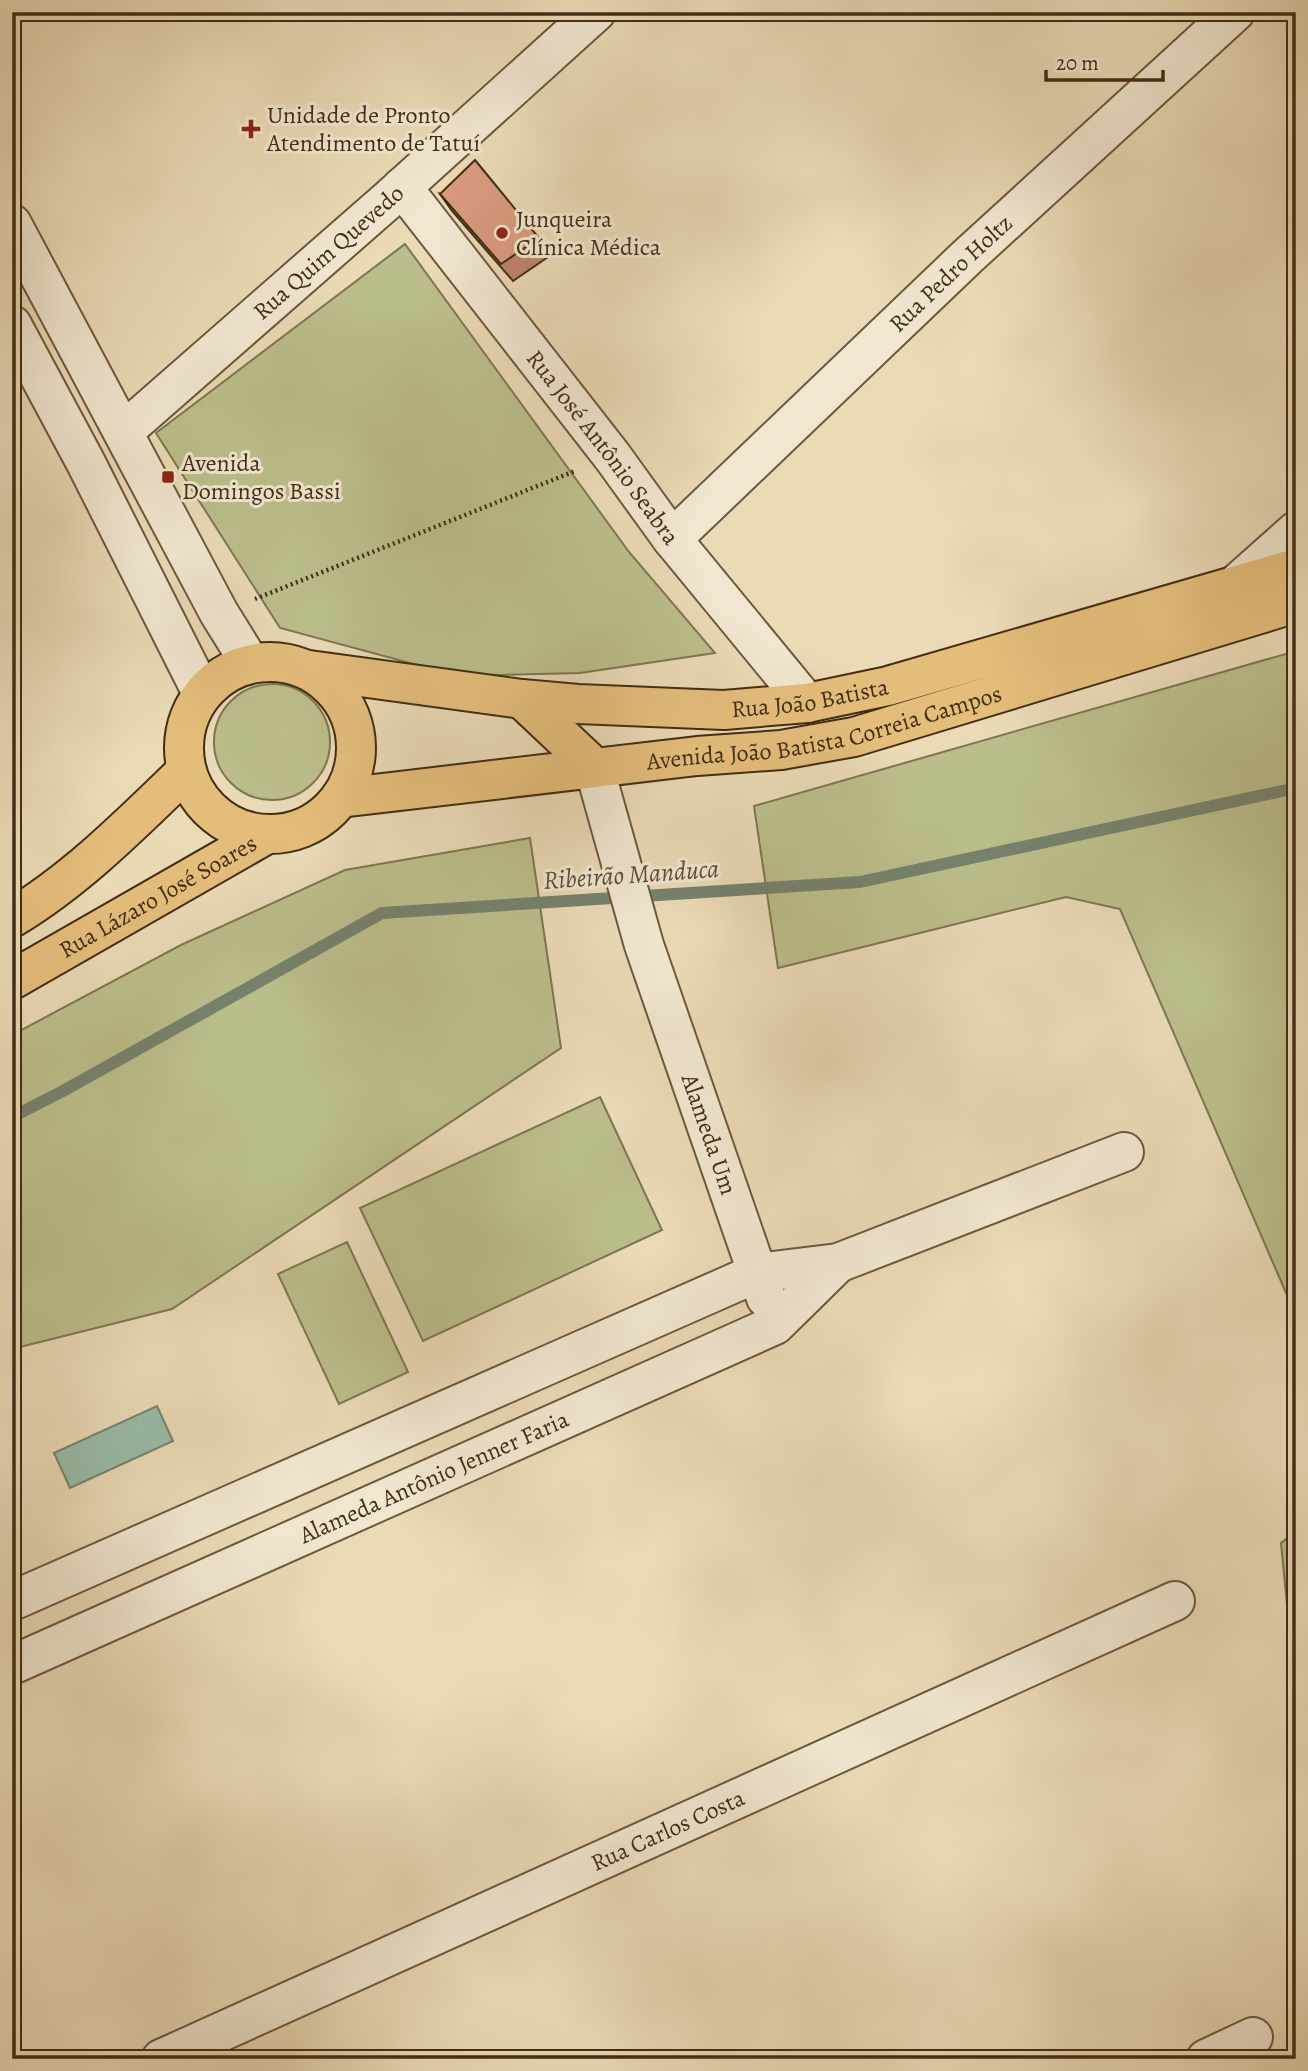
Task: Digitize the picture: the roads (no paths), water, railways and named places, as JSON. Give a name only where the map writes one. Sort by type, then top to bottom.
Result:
[{"type":"main road","name":"Rua João Batista","points":[[309,670],[578,704],[724,710],[807,703],[888,686],[1296,568]]},
{"type":"main road","name":"Avenida João Batista Correia Campos","points":[[340,798],[594,767],[780,750],[854,737],[1296,603]]},
{"type":"main road","points":[[280,662],[309,670],[333,688],[349,713],[354,732],[356,742],[353,771],[340,798],[318,819],[294,831],[267,834],[240,829],[216,816],[197,796],[186,771],[183,744],[188,717],[202,693],[223,675],[250,663],[280,662]]},
{"type":"main road","points":[[522,699],[594,767]]},
{"type":"main road","points":[[12,918],[34,904],[116,838],[186,771]]},
{"type":"main road","name":"Rua Lázaro José Soares","points":[[12,979],[267,834]]},
{"type":"street","name":"Rua Quim Quevedo","points":[[123,432],[596,12]]},
{"type":"street","name":"Rua Pedro Holtz","points":[[672,539],[967,257],[1235,12]]},
{"type":"street","name":"Rua José Antônio Seabra","points":[[402,187],[612,456],[672,539],[807,703]]},
{"type":"street","points":[[12,224],[219,613],[250,663]]},
{"type":"street","points":[[12,325],[86,463],[202,693]]},
{"type":"street","points":[[1232,588],[1296,531]]},
{"type":"street","name":"Alameda Um","points":[[594,767],[644,945],[775,1325]]},
{"type":"street","name":"Alameda Antônio Jenner Faria","points":[[12,1601],[757,1273],[838,1263],[1124,1152]]},
{"type":"street","name":"Alameda Antônio Jenner Faria","points":[[12,1665],[775,1325],[838,1263]]},
{"type":"street","name":"Rua Carlos Costa","points":[[161,2059],[1175,1601]]},
{"type":"street","points":[[1206,2059],[1253,2037]]},
{"type":"waterway","name":"Ribeirão Manduca","points":[[12,1117],[382,913],[860,882],[1296,788]]},
{"type":"place","name":"Unidade de Pronto Atendimento de Tatuí","points":[[251,129]]},
{"type":"place","name":"Junqueira Clínica Médica","points":[[502,233]]},
{"type":"place","name":"Avenida Domingos Bassi","points":[[168,477]]}]
